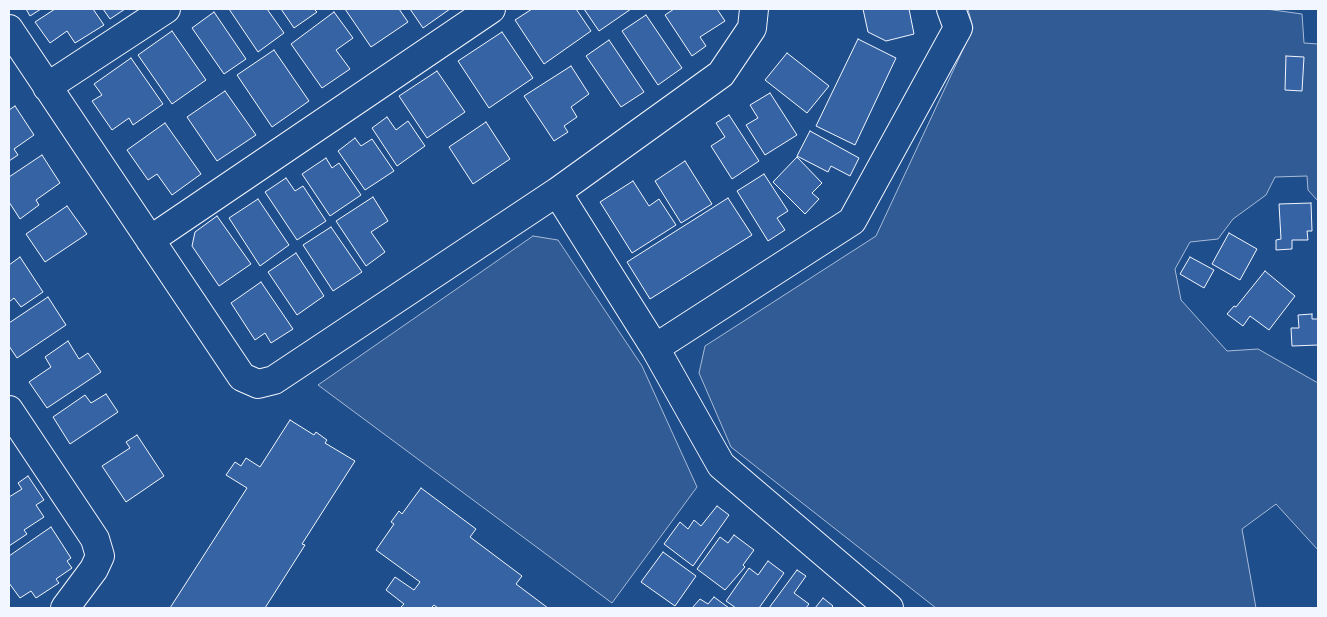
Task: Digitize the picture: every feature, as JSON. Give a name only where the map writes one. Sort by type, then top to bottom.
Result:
[{"type":"street","points":[[48,87],[166,9]]},
{"type":"street","points":[[150,240],[491,9]]},
{"type":"street","points":[[9,29],[242,377],[258,384],[274,380],[557,192],[721,74],[752,28],[754,9]]},
{"type":"street","points":[[656,348],[852,221],[958,28],[952,9]]},
{"type":"street","points":[[557,192],[656,348],[720,465],[889,608]]},
{"type":"street","points":[[9,410],[95,539],[100,556],[94,569],[64,608]]},
{"type":"shaded area","points":[[968,9],[1266,9],[1302,14],[1304,43],[1318,44],[1318,201],[1308,190],[1307,176],[1275,177],[1266,195],[1233,219],[1218,239],[1190,242],[1175,269],[1181,300],[1227,351],[1258,349],[1318,383],[1318,550],[1276,504],[1242,529],[1256,608],[936,608],[731,447],[699,373],[705,346],[876,236],[973,28]]},
{"type":"shaded area","points":[[533,236],[558,240],[642,366],[697,487],[612,603],[318,385]]},
{"type":"building","points":[[26,9],[41,9],[30,16]]},
{"type":"building","points":[[55,9],[93,9],[104,25],[75,43],[67,31],[50,43],[35,22]]},
{"type":"building","points":[[103,9],[125,9],[110,19]]},
{"type":"building","points":[[229,9],[267,9],[284,33],[258,52]]},
{"type":"building","points":[[281,9],[314,9],[317,12],[294,28]]},
{"type":"building","points":[[345,9],[399,9],[408,22],[371,47]]},
{"type":"building","points":[[410,9],[450,9],[423,28]]},
{"type":"building","points":[[532,9],[576,9],[591,31],[544,64],[515,20]]},
{"type":"building","points":[[584,9],[631,9],[599,31]]},
{"type":"building","points":[[674,9],[717,9],[725,21],[700,37],[706,46],[692,56],[665,15]]},
{"type":"building","points":[[863,9],[909,9],[914,34],[886,41],[868,32]]},
{"type":"building","points":[[214,12],[246,59],[224,74],[192,28]]},
{"type":"building","points":[[334,12],[353,38],[336,50],[350,69],[322,88],[291,44]]},
{"type":"building","points":[[646,15],[682,68],[658,85],[622,31]]},
{"type":"building","points":[[172,31],[206,80],[172,104],[138,55]]},
{"type":"building","points":[[502,32],[533,78],[489,108],[458,61]]},
{"type":"building","points":[[858,39],[896,58],[855,145],[816,126]]},
{"type":"building","points":[[609,40],[644,92],[621,107],[586,56]]},
{"type":"building","points":[[274,50],[309,101],[272,127],[237,75]]},
{"type":"building","points":[[787,53],[829,86],[807,113],[765,80]]},
{"type":"building","points":[[1286,56],[1304,57],[1302,91],[1285,90]]},
{"type":"building","points":[[131,58],[163,104],[133,125],[129,118],[112,130],[92,101],[102,95],[94,84]]},
{"type":"building","points":[[571,66],[589,94],[571,107],[577,117],[564,126],[568,132],[554,141],[524,96]]},
{"type":"building","points":[[437,71],[465,112],[427,138],[399,96]]},
{"type":"building","points":[[225,91],[256,135],[217,161],[187,117]]},
{"type":"building","points":[[770,93],[797,135],[765,155],[746,125],[758,118],[750,105]]},
{"type":"building","points":[[15,106],[34,135],[14,149],[18,155],[9,161],[9,110]]},
{"type":"building","points":[[729,115],[759,161],[732,179],[711,146],[725,137],[716,123]]},
{"type":"building","points":[[387,117],[396,130],[408,121],[425,146],[397,166],[372,128]]},
{"type":"building","points":[[486,122],[510,159],[473,184],[449,147]]},
{"type":"building","points":[[165,123],[201,174],[172,195],[157,174],[148,180],[127,150]]},
{"type":"building","points":[[810,131],[859,158],[850,176],[831,166],[828,172],[797,156]]},
{"type":"building","points":[[355,138],[361,146],[372,139],[394,171],[365,190],[338,151]]},
{"type":"building","points":[[42,155],[60,183],[36,200],[39,205],[20,219],[9,202],[9,177]]},
{"type":"building","points":[[797,157],[822,183],[812,193],[819,199],[805,214],[773,182]]},
{"type":"building","points":[[326,158],[332,168],[339,163],[361,195],[330,216],[302,174]]},
{"type":"building","points":[[685,161],[712,204],[681,223],[655,181]]},
{"type":"building","points":[[764,174],[788,211],[777,218],[785,230],[768,241],[737,191]]},
{"type":"building","points":[[286,178],[295,191],[303,186],[326,221],[297,240],[265,192]]},
{"type":"building","points":[[633,181],[649,206],[659,199],[676,225],[632,253],[600,202]]},
{"type":"building","points":[[373,197],[388,221],[371,232],[385,252],[366,266],[336,221]]},
{"type":"building","points":[[728,198],[752,235],[650,299],[627,262]]},
{"type":"building","points":[[258,199],[289,245],[260,266],[229,218]]},
{"type":"building","points":[[1311,203],[1312,231],[1307,231],[1308,240],[1292,240],[1292,249],[1276,250],[1276,240],[1281,239],[1279,204]]},
{"type":"building","points":[[67,206],[87,234],[45,262],[26,234]]},
{"type":"building","points":[[217,216],[251,264],[219,286],[192,246],[195,232]]},
{"type":"building","points":[[331,227],[362,272],[333,291],[303,245]]},
{"type":"building","points":[[1229,233],[1257,249],[1240,280],[1212,264]]},
{"type":"building","points":[[296,253],[324,296],[297,315],[268,272]]},
{"type":"building","points":[[20,257],[43,292],[21,307],[14,298],[9,302],[9,265]]},
{"type":"building","points":[[1190,257],[1214,270],[1204,288],[1180,274]]},
{"type":"building","points":[[1265,271],[1295,296],[1269,330],[1250,316],[1243,326],[1227,314],[1234,306],[1236,307]]},
{"type":"building","points":[[261,282],[293,329],[271,343],[265,333],[255,340],[231,303]]},
{"type":"building","points":[[48,297],[66,325],[17,358],[9,346],[9,323]]},
{"type":"building","points":[[1312,314],[1312,319],[1318,319],[1318,345],[1292,346],[1291,328],[1299,328],[1298,315]]},
{"type":"building","points":[[68,341],[79,359],[88,353],[101,372],[47,408],[29,382],[51,367],[45,357]]},
{"type":"building","points":[[106,394],[118,412],[70,444],[53,417],[85,395],[91,403]]},
{"type":"building","points":[[290,420],[314,435],[316,432],[327,440],[325,443],[355,461],[302,544],[305,545],[265,608],[170,608],[247,488],[226,475],[235,462],[241,466],[246,458],[260,467]]},
{"type":"building","points":[[137,435],[164,476],[126,502],[102,466],[130,448],[126,442]]},
{"type":"building","points":[[28,476],[44,500],[36,505],[44,517],[24,530],[27,534],[9,546],[9,497],[22,489],[18,483]]},
{"type":"building","points":[[421,488],[476,529],[470,537],[522,576],[516,584],[548,608],[438,608],[434,605],[431,608],[400,608],[404,604],[386,590],[395,577],[414,590],[420,582],[376,550],[394,524],[391,522],[399,511],[402,514]]},
{"type":"building","points":[[717,506],[729,515],[693,566],[664,544],[680,522],[688,529],[694,520],[701,526]]},
{"type":"building","points":[[51,527],[71,558],[67,561],[72,568],[56,579],[59,583],[36,598],[31,591],[20,598],[9,583],[9,556]]},
{"type":"building","points":[[734,535],[754,550],[743,565],[745,567],[725,590],[697,569],[720,537],[728,543]]},
{"type":"building","points":[[663,552],[696,576],[675,606],[641,582]]},
{"type":"building","points":[[768,561],[784,573],[759,608],[736,608],[726,601],[749,568],[758,575]]},
{"type":"building","points":[[797,570],[806,576],[794,593],[809,604],[806,608],[769,608]]},
{"type":"building","points":[[714,597],[729,608],[692,608],[700,599],[708,604]]},
{"type":"building","points":[[823,598],[833,606],[831,608],[815,608]]}]
